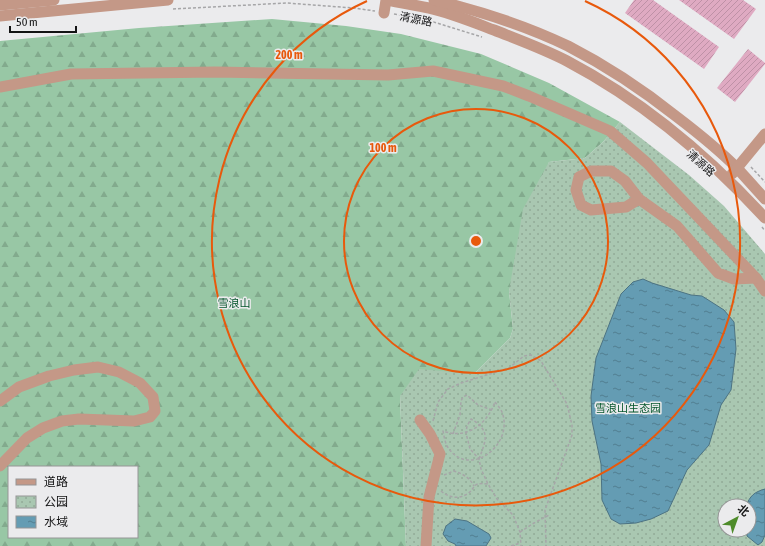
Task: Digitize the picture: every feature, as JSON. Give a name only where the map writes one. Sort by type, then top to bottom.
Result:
[{"type":"street","points":[[0,5],[54,0]]},
{"type":"street","points":[[384,13],[386,0]]},
{"type":"street","name":"清源路","points":[[386,0],[430,8],[478,24],[515,38],[566,61],[604,82],[659,120],[707,160],[728,179],[763,222]]},
{"type":"street","name":"清源路","points":[[434,0],[488,15],[530,30],[568,46],[608,68],[652,98],[700,134],[737,168],[765,199]]},
{"type":"street","points":[[22,2],[23,18]]},
{"type":"street","points":[[0,16],[23,18],[171,5]]},
{"type":"street","points":[[0,87],[71,74],[216,72],[388,75],[434,71],[502,86],[529,96],[610,132],[647,163],[756,278],[765,291]]},
{"type":"street","points":[[728,179],[765,134]]},
{"type":"street","points":[[639,199],[626,207],[591,210],[581,205],[576,190],[579,177],[591,170],[611,171],[625,181],[639,199],[677,226],[718,274],[734,279],[756,278]]},
{"type":"street","points":[[0,401],[19,387],[49,376],[74,370],[98,367],[119,372],[140,383],[153,397],[155,411],[150,417],[134,421],[79,419],[62,421],[43,428],[27,438],[0,466]]},
{"type":"street","points":[[420,420],[430,434],[440,454],[429,497],[426,546]]},
{"type":"path","name":"清源路","points":[[171,5],[286,3],[354,8],[424,19],[485,38]]},
{"type":"path","points":[[763,222],[765,231]]},
{"type":"path","points":[[430,434],[438,402],[448,389],[461,383],[509,368],[524,356],[531,355],[541,361],[567,404],[572,425],[572,435],[544,510],[546,546]]},
{"type":"path","points":[[453,434],[460,415],[461,401],[463,397],[467,396],[478,405],[492,410]]},
{"type":"path","points":[[495,402],[503,413],[505,425],[502,438],[495,449],[485,457],[479,459],[466,459],[455,455],[447,446],[443,431],[453,434],[466,433],[474,430],[480,425],[487,419],[495,402]]},
{"type":"path","points":[[479,459],[486,441],[486,433],[480,425],[471,419],[467,426],[467,442],[479,459],[481,469],[488,484],[498,499],[513,515],[520,532],[521,546]]},
{"type":"path","points":[[474,486],[469,478],[454,471],[434,481],[441,491],[448,496],[455,498],[467,494],[474,486],[480,483],[488,484]]},
{"type":"path","points":[[520,532],[549,515]]},
{"type":"path","points":[[510,546],[521,542]]},
{"type":"green space","name":"雪浪山","points":[[272,19],[346,26],[401,34],[481,54],[549,83],[620,122],[603,142],[585,158],[549,162],[509,291],[513,329],[510,338],[474,374],[400,396],[406,546],[0,546],[0,41],[139,28]]},
{"type":"green space","name":"雪浪山生态园","points":[[620,122],[689,175],[724,206],[765,254],[765,546],[406,546],[400,396],[419,369],[474,374],[510,338],[513,329],[509,291],[523,209],[549,162],[585,158],[603,142]]},
{"type":"water","points":[[643,279],[691,295],[702,296],[724,310],[734,322],[736,349],[731,390],[721,405],[709,445],[687,470],[668,511],[651,519],[636,523],[620,524],[611,519],[602,500],[601,464],[592,421],[591,396],[596,358],[621,294],[633,282]]},
{"type":"water","points":[[765,489],[765,535],[762,542],[758,545],[749,538],[757,538],[757,498],[751,498]]},
{"type":"water","points":[[455,519],[467,521],[489,534],[491,538],[486,546],[456,546],[448,541],[443,534],[446,526]]},
{"type":"building","points":[[634,0],[653,0],[719,47],[704,69],[625,13]]},
{"type":"building","points":[[679,0],[743,0],[756,9],[734,39]]},
{"type":"building","points":[[748,49],[765,64],[735,102],[717,88]]}]
